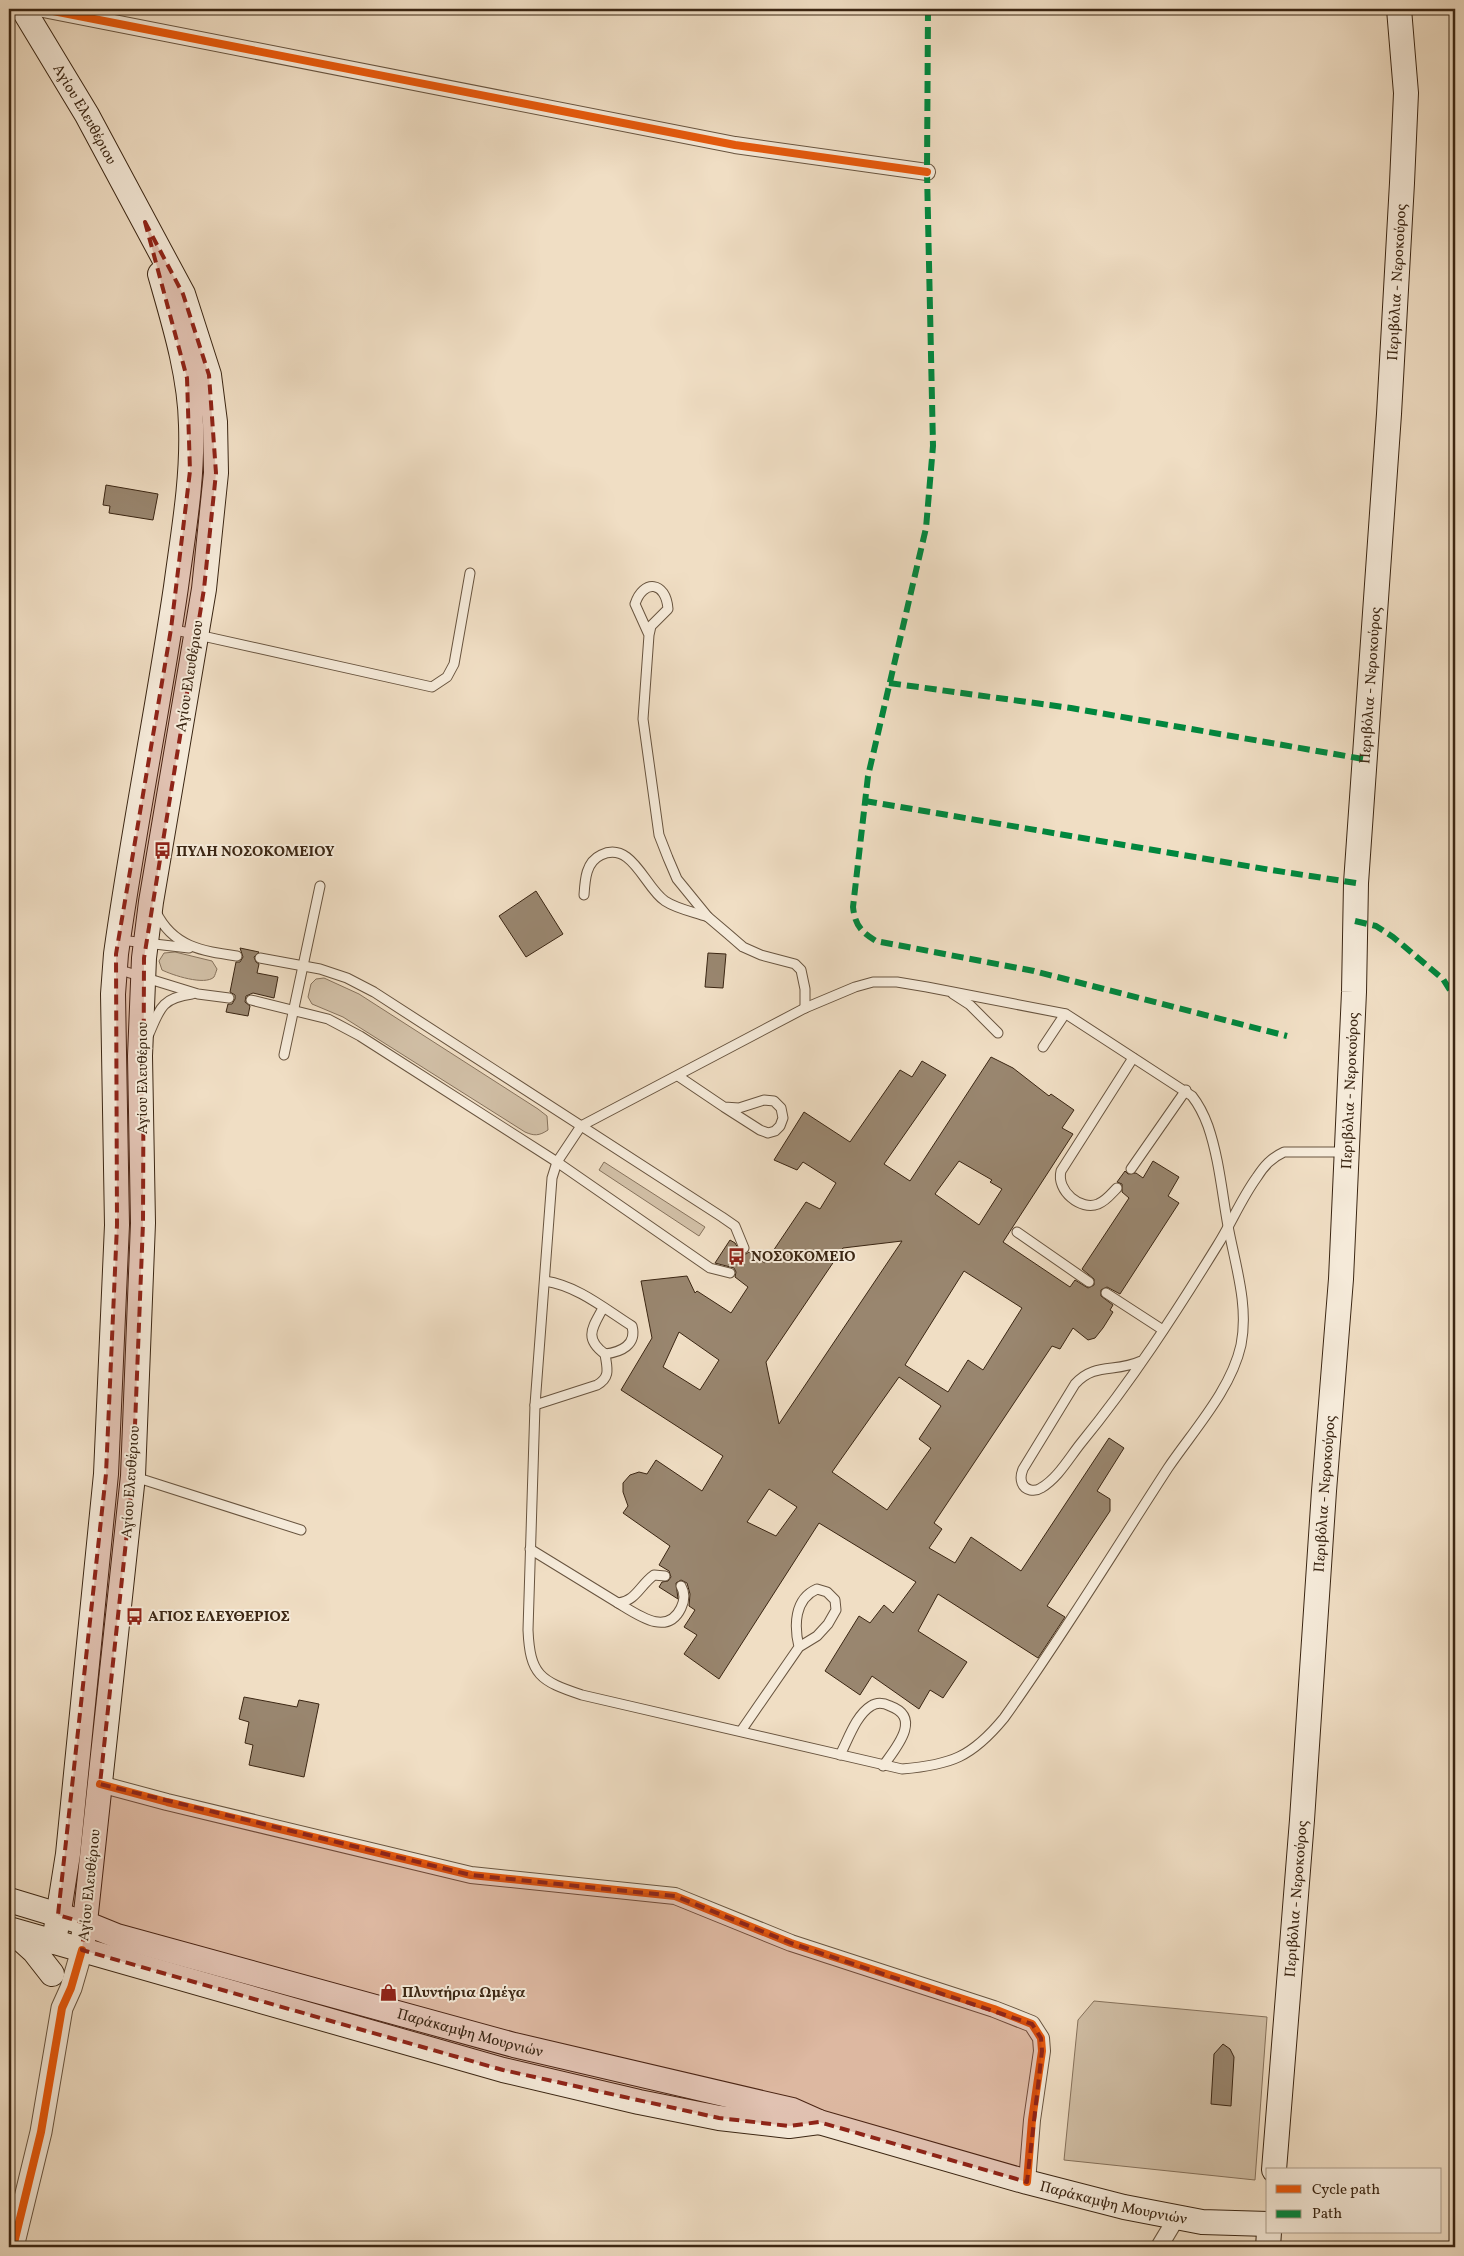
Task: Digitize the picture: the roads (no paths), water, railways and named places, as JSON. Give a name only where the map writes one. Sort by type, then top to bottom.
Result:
[{"type":"main road","name":"Αγίου Ελευθέριου","points":[[23,9],[87,115],[183,294],[209,374],[215,422],[216,473],[212,524],[196,633],[151,902],[143,977],[140,1056],[143,1223],[132,1476],[82,1950]]},
{"type":"main road","name":"Περιβόλια - Νεροκούρος","points":[[1274,2168],[1302,1820],[1323,1501],[1341,1279],[1358,854],[1389,414],[1402,183],[1406,93],[1399,9]]},
{"type":"main road","name":"Αγίου Ελευθέριου","points":[[54,1942],[66,1866],[106,1474],[116,1225],[113,994],[115,968],[187,518],[192,425],[187,378],[168,300],[145,222]]},
{"type":"main road","points":[[13,1901],[48,1887],[66,1866]]},
{"type":"main road","name":"Παράκαμψη Μουρνιών","points":[[13,1901],[85,1923],[117,1936],[514,2045],[792,2110],[819,2122],[1027,2182],[1124,2207],[1202,2222],[1266,2224]]},
{"type":"main road","points":[[10,1929],[34,1951],[52,1974]]},
{"type":"main road","name":"Παράκαμψη Μουρνιών","points":[[10,1929],[503,2070],[612,2096],[719,2118],[789,2126],[819,2122]]},
{"type":"main road","points":[[1268,2247],[1269,2234]]},
{"type":"street","points":[[43,9],[735,145],[927,172]]},
{"type":"street","points":[[100,1784],[167,1802],[471,1875],[675,1896],[791,1943],[994,2009],[1032,2024],[1041,2038],[1042,2051],[1032,2120],[1027,2182]]},
{"type":"street","points":[[54,1942],[52,1974],[62,2008]]},
{"type":"street","points":[[13,2247],[41,2132],[62,2008],[74,1982],[82,1950]]},
{"type":"street","points":[[1159,2247],[1177,2217]]},
{"type":"lane","points":[[170,629],[196,633],[218,641],[432,687],[447,678],[454,664],[470,574]]},
{"type":"lane","points":[[648,635],[635,604],[638,594],[644,589],[653,586],[661,589],[667,597],[668,608],[651,626],[648,635],[642,720],[659,835],[678,879],[708,917],[743,947],[761,955],[795,964],[801,970],[806,989],[805,1008]]},
{"type":"lane","points":[[584,895],[586,875],[594,858],[607,852],[618,853],[631,861],[663,900],[674,906],[708,917]]},
{"type":"lane","points":[[284,1055],[320,886]]},
{"type":"lane","points":[[151,902],[162,923],[173,936],[197,949]]},
{"type":"lane","points":[[118,940],[147,942],[237,956]]},
{"type":"lane","points":[[260,958],[303,966],[347,978],[374,992],[735,1226],[744,1248]]},
{"type":"lane","points":[[115,968],[198,994],[229,998]]},
{"type":"lane","points":[[873,982],[897,982],[940,989],[1029,1005],[1074,1018],[1133,1058],[1186,1090],[1198,1105],[1209,1128],[1242,1302],[1243,1328],[1234,1364],[1212,1406],[1178,1452],[1019,1696],[987,1738],[973,1750],[942,1764],[902,1769],[884,1766],[582,1695],[560,1688],[537,1672],[532,1662],[528,1644],[535,1404],[552,1178],[557,1162],[582,1126],[805,1008],[855,987],[873,982]]},
{"type":"lane","points":[[940,989],[957,996],[970,1005],[998,1033]]},
{"type":"lane","points":[[140,1056],[163,1004],[178,996],[198,994]]},
{"type":"lane","points":[[252,1000],[328,1019],[360,1036],[557,1162],[710,1268],[730,1273]]},
{"type":"lane","points":[[1043,1047],[1065,1014]]},
{"type":"lane","points":[[1116,1188],[1097,1204],[1088,1205],[1067,1194],[1061,1188],[1059,1179],[1061,1171],[1133,1058]]},
{"type":"lane","points":[[678,1076],[724,1107],[760,1130],[775,1131],[780,1126],[783,1118],[781,1108],[774,1101],[756,1101],[739,1108],[724,1107]]},
{"type":"lane","points":[[1131,1169],[1186,1090]]},
{"type":"lane","points":[[1141,1361],[1128,1367],[1096,1369],[1083,1375],[1074,1384],[1023,1469],[1020,1478],[1023,1486],[1029,1490],[1036,1491],[1059,1473],[1141,1361],[1163,1330],[1228,1228],[1252,1183],[1266,1165],[1275,1156],[1284,1152],[1347,1152]]},
{"type":"lane","points":[[1017,1232],[1088,1282]]},
{"type":"lane","points":[[545,1281],[559,1283],[574,1289],[632,1326],[634,1334],[628,1347],[617,1353],[605,1354]]},
{"type":"lane","points":[[1106,1292],[1163,1330]]},
{"type":"lane","points":[[535,1404],[597,1385],[604,1381],[608,1371],[605,1354],[596,1347],[592,1338],[592,1328],[603,1308]]},
{"type":"lane","points":[[132,1476],[301,1530]]},
{"type":"lane","points":[[530,1549],[618,1603],[659,1623],[668,1622],[676,1616],[682,1606],[684,1593],[680,1586]]},
{"type":"lane","points":[[618,1603],[628,1602],[636,1596],[647,1580],[654,1574],[665,1576]]},
{"type":"lane","points":[[741,1731],[799,1647],[818,1636],[836,1610],[835,1600],[828,1592],[817,1589],[808,1593],[802,1602],[795,1625],[799,1647]]},
{"type":"lane","points":[[840,1755],[864,1712],[871,1705],[880,1703],[900,1711],[905,1719],[906,1730],[884,1766]]},
{"type":"place","name":"ΠΥΛΗ ΝΟΣΟΚΟΜΕΙΟΥ","points":[[162,851]]},
{"type":"place","name":"ΝΟΣΟΚΟΜΕΙΟ","points":[[737,1256]]},
{"type":"place","name":"ΑΓΙΟΣ ΕΛΕΥΘΕΡΙΟΣ","points":[[134,1616]]},
{"type":"place","name":"Πλυντήρια Ωμέγα","points":[[388,1992]]}]
